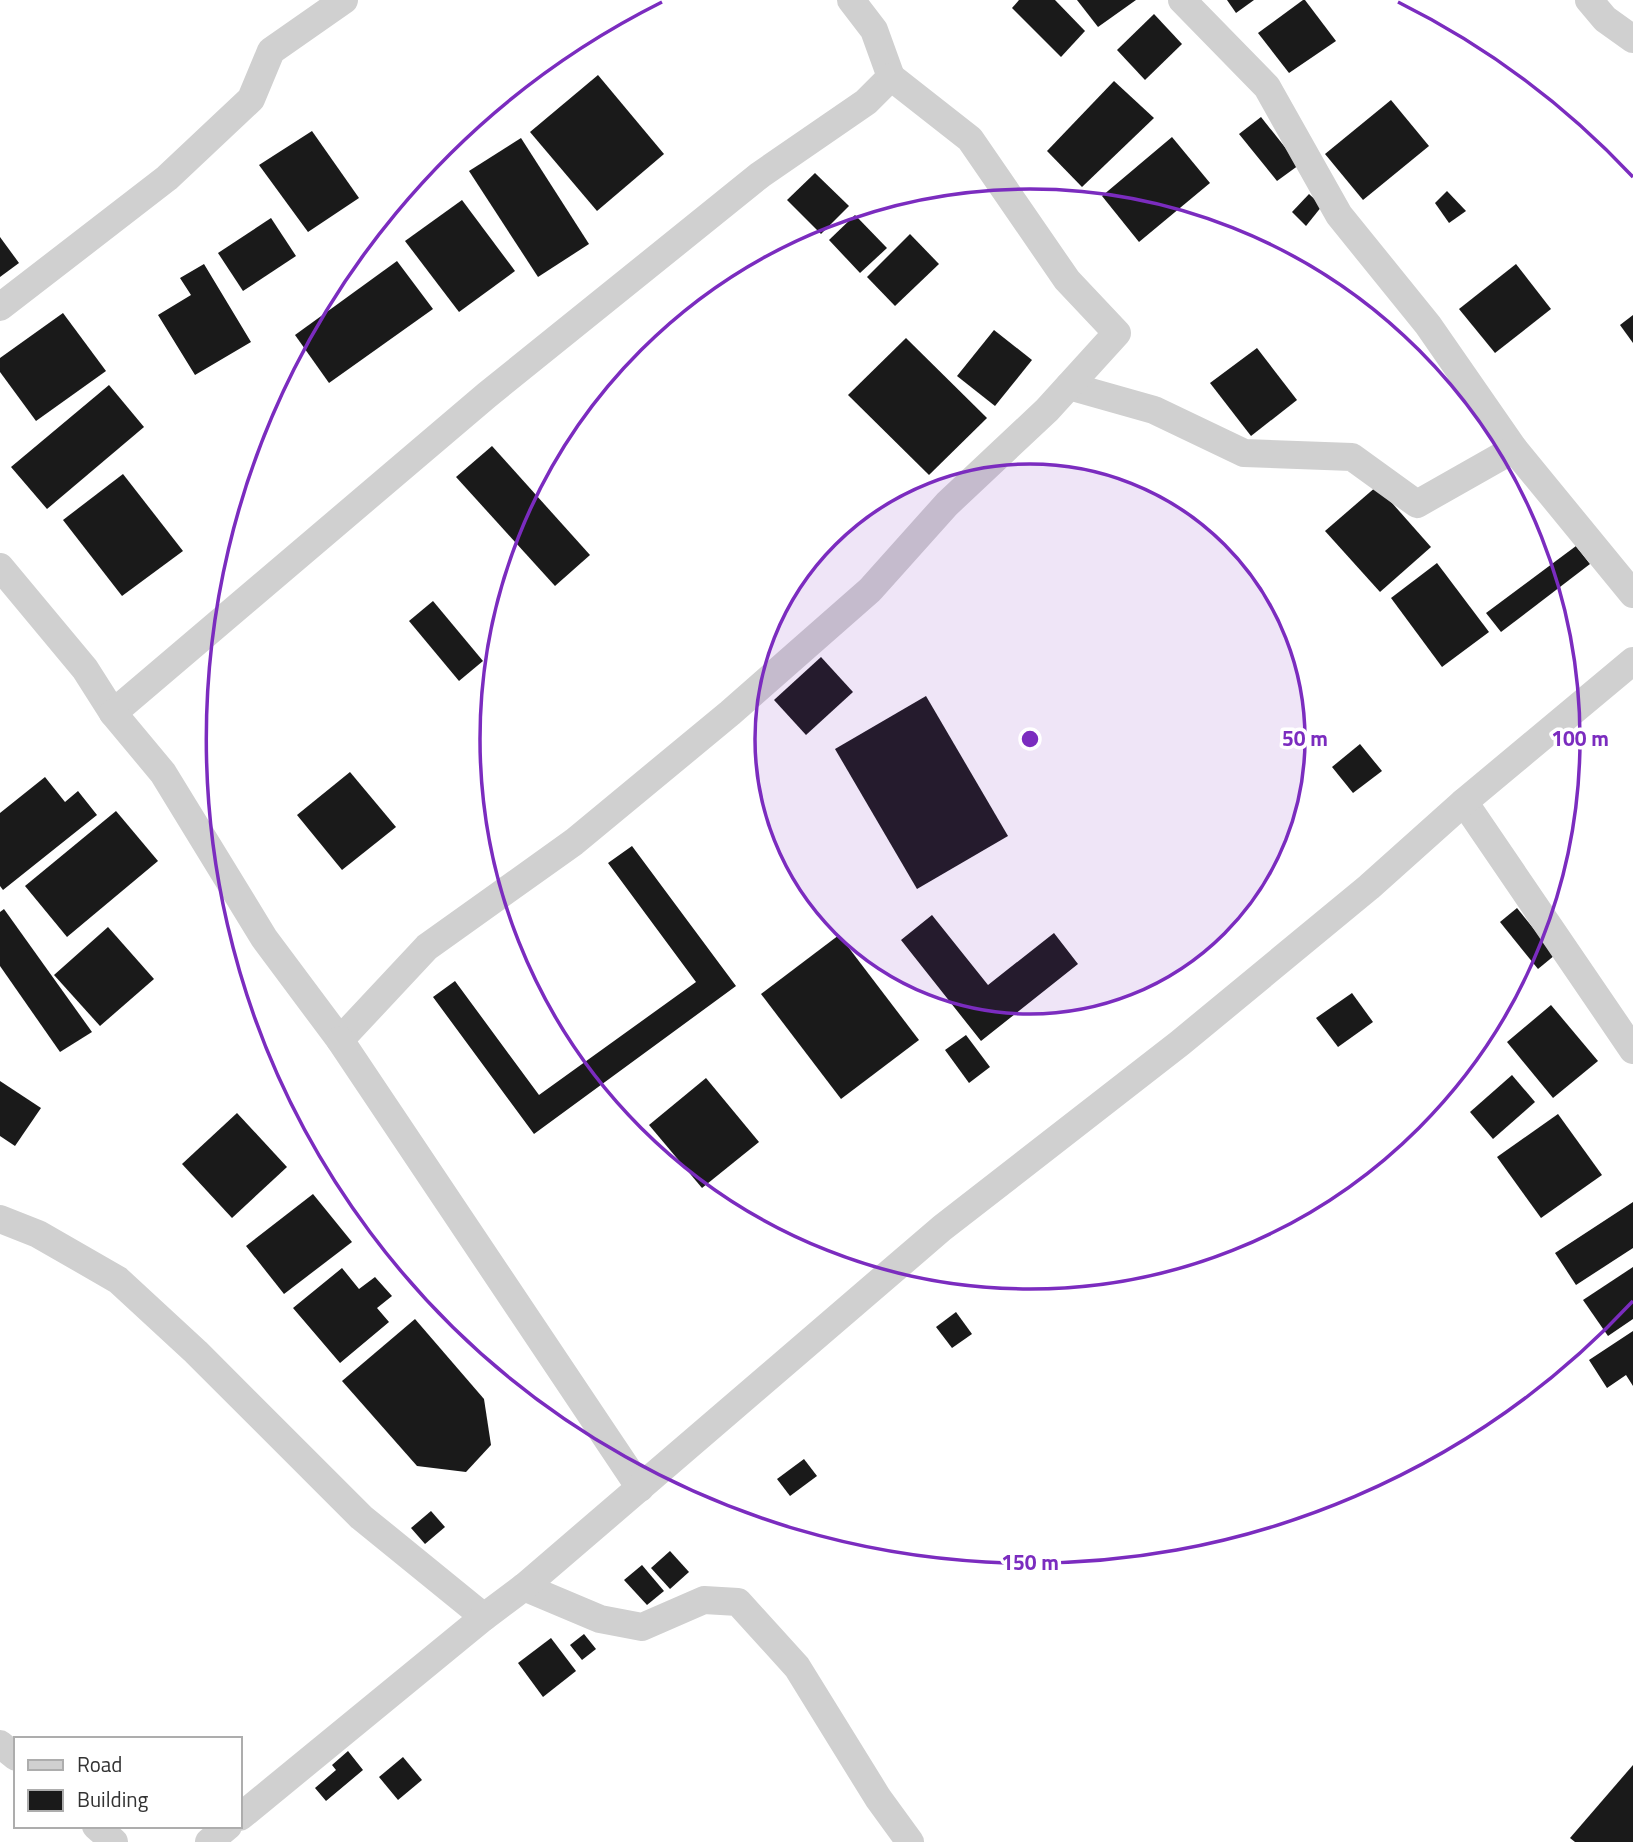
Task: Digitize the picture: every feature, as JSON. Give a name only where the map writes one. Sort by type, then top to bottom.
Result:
[{"type":"street","points":[[0,307],[167,178],[251,99],[271,51],[344,0]]},
{"type":"street","points":[[340,1040],[427,947],[574,842],[730,713],[870,590],[947,505],[1047,410],[1117,333],[1067,280],[970,139],[891,77],[874,30],[851,0]]},
{"type":"street","points":[[1182,0],[1267,87],[1339,215],[1428,325],[1514,449],[1633,594]]},
{"type":"street","points":[[1590,0],[1605,19],[1633,39]]},
{"type":"street","points":[[113,713],[487,395],[760,175],[866,102],[891,77]]},
{"type":"street","points":[[1069,386],[1154,410],[1244,453],[1352,457],[1417,504],[1514,449]]},
{"type":"street","points":[[0,567],[85,669],[113,713],[163,773],[264,938],[340,1040],[640,1488]]},
{"type":"street","points":[[242,1815],[484,1616],[524,1587],[942,1228],[1180,1043],[1369,887],[1464,802],[1633,662]]},
{"type":"street","points":[[1464,802],[1633,1050]]},
{"type":"street","points":[[0,1219],[38,1234],[118,1280],[196,1352],[361,1517],[484,1616]]},
{"type":"street","points":[[524,1587],[600,1619],[642,1627],[704,1600],[738,1602],[797,1667],[878,1798],[910,1842]]},
{"type":"street","points":[[0,1744],[14,1755]]},
{"type":"street","points":[[98,1828],[114,1842]]},
{"type":"street","points":[[209,1842],[226,1828]]},
{"type":"building","points":[[1019,0],[1055,0],[1085,31],[1061,57],[1012,8]]},
{"type":"building","points":[[1077,0],[1136,0],[1098,27]]},
{"type":"building","points":[[1227,0],[1254,0],[1236,13]]},
{"type":"building","points":[[1303,0],[1336,41],[1289,73],[1258,33]]},
{"type":"building","points":[[1154,14],[1182,44],[1145,80],[1117,50]]},
{"type":"building","points":[[598,75],[664,154],[597,211],[530,132]]},
{"type":"building","points":[[1114,81],[1154,118],[1082,187],[1047,151]]},
{"type":"building","points":[[1391,100],[1429,146],[1363,200],[1325,154]]},
{"type":"building","points":[[1261,117],[1299,165],[1277,181],[1239,134]]},
{"type":"building","points":[[312,131],[359,198],[308,232],[259,165]]},
{"type":"building","points":[[1172,137],[1210,183],[1139,242],[1102,196]]},
{"type":"building","points":[[521,138],[589,244],[538,277],[469,171]]},
{"type":"building","points":[[815,173],[849,206],[821,234],[787,200]]},
{"type":"building","points":[[1447,191],[1466,211],[1449,223],[1435,203]]},
{"type":"building","points":[[1309,194],[1322,206],[1306,226],[1292,212]]},
{"type":"building","points":[[462,200],[515,271],[459,312],[405,241]]},
{"type":"building","points":[[855,215],[887,248],[860,273],[829,240]]},
{"type":"building","points":[[271,218],[296,256],[243,291],[218,253]]},
{"type":"building","points":[[910,234],[939,264],[895,306],[867,277]]},
{"type":"building","points":[[0,237],[19,263],[0,277]]},
{"type":"building","points":[[397,261],[433,309],[329,383],[295,335]]},
{"type":"building","points":[[204,264],[251,342],[195,375],[158,315],[191,295],[180,278]]},
{"type":"building","points":[[1516,264],[1551,309],[1495,353],[1459,309]]},
{"type":"building","points":[[63,313],[106,371],[36,421],[0,372],[0,358]]},
{"type":"building","points":[[1633,315],[1633,343],[1620,325]]},
{"type":"building","points":[[994,330],[1032,360],[995,406],[957,376]]},
{"type":"building","points":[[906,338],[987,418],[929,475],[848,395]]},
{"type":"building","points":[[1257,348],[1297,400],[1251,436],[1210,383]]},
{"type":"building","points":[[109,385],[144,427],[47,509],[11,467]]},
{"type":"building","points":[[492,446],[590,555],[555,586],[456,477]]},
{"type":"building","points":[[123,474],[183,551],[122,596],[63,520]]},
{"type":"building","points":[[1377,486],[1431,547],[1380,592],[1325,531]]},
{"type":"building","points":[[1576,546],[1590,564],[1501,632],[1486,613]]},
{"type":"building","points":[[1437,563],[1489,632],[1442,667],[1391,598]]},
{"type":"building","points":[[433,601],[483,661],[459,681],[409,621]]},
{"type":"building","points":[[821,657],[853,692],[806,735],[774,700]]},
{"type":"building","points":[[926,696],[1008,836],[917,889],[835,749]]},
{"type":"building","points":[[1360,744],[1382,771],[1353,793],[1332,767]]},
{"type":"building","points":[[350,772],[396,827],[342,870],[297,815]]},
{"type":"building","points":[[45,777],[65,802],[78,791],[97,815],[3,890],[0,886],[0,813]]},
{"type":"building","points":[[116,811],[158,861],[67,937],[25,886]]},
{"type":"building","points":[[632,846],[736,986],[534,1134],[433,997],[455,981],[539,1095],[696,982],[608,863]]},
{"type":"building","points":[[1517,908],[1555,955],[1538,969],[1500,922]]},
{"type":"building","points":[[4,909],[92,1032],[60,1052],[0,966],[0,912]]},
{"type":"building","points":[[932,915],[988,985],[1054,933],[1078,964],[981,1041],[901,940]]},
{"type":"building","points":[[108,927],[154,979],[100,1026],[54,975]]},
{"type":"building","points":[[839,935],[919,1040],[841,1099],[761,994]]},
{"type":"building","points":[[1352,993],[1373,1022],[1338,1047],[1316,1018]]},
{"type":"building","points":[[1551,1005],[1598,1061],[1553,1098],[1507,1042]]},
{"type":"building","points":[[966,1035],[990,1067],[969,1083],[945,1050]]},
{"type":"building","points":[[1512,1075],[1535,1102],[1493,1139],[1470,1112]]},
{"type":"building","points":[[706,1078],[759,1142],[702,1188],[649,1125]]},
{"type":"building","points":[[0,1081],[41,1108],[15,1146],[0,1136]]},
{"type":"building","points":[[237,1113],[287,1167],[232,1218],[182,1164]]},
{"type":"building","points":[[1558,1114],[1602,1175],[1541,1218],[1497,1157]]},
{"type":"building","points":[[313,1194],[352,1242],[284,1294],[246,1246]]},
{"type":"building","points":[[1633,1202],[1633,1248],[1576,1285],[1555,1253]]},
{"type":"building","points":[[1633,1267],[1633,1319],[1608,1336],[1583,1300]]},
{"type":"building","points":[[342,1268],[359,1289],[375,1277],[392,1296],[377,1308],[389,1322],[340,1363],[293,1308]]},
{"type":"building","points":[[956,1312],[972,1334],[952,1348],[936,1327]]},
{"type":"building","points":[[415,1319],[484,1399],[491,1445],[466,1472],[417,1466],[342,1381]]},
{"type":"building","points":[[1633,1331],[1633,1386],[1626,1375],[1607,1388],[1589,1360]]},
{"type":"building","points":[[804,1459],[817,1476],[790,1496],[777,1479]]},
{"type":"building","points":[[431,1511],[445,1527],[425,1544],[411,1528]]},
{"type":"building","points":[[670,1551],[689,1572],[670,1589],[651,1568]]},
{"type":"building","points":[[642,1565],[664,1591],[647,1605],[624,1580]]},
{"type":"building","points":[[584,1634],[596,1649],[582,1660],[570,1645]]},
{"type":"building","points":[[551,1638],[576,1671],[543,1697],[518,1663]]},
{"type":"building","points":[[348,1751],[363,1770],[326,1801],[315,1788],[336,1770],[332,1765]]},
{"type":"building","points":[[403,1757],[422,1780],[398,1800],[379,1777]]},
{"type":"building","points":[[1633,1765],[1633,1842],[1575,1842],[1570,1838]]}]
